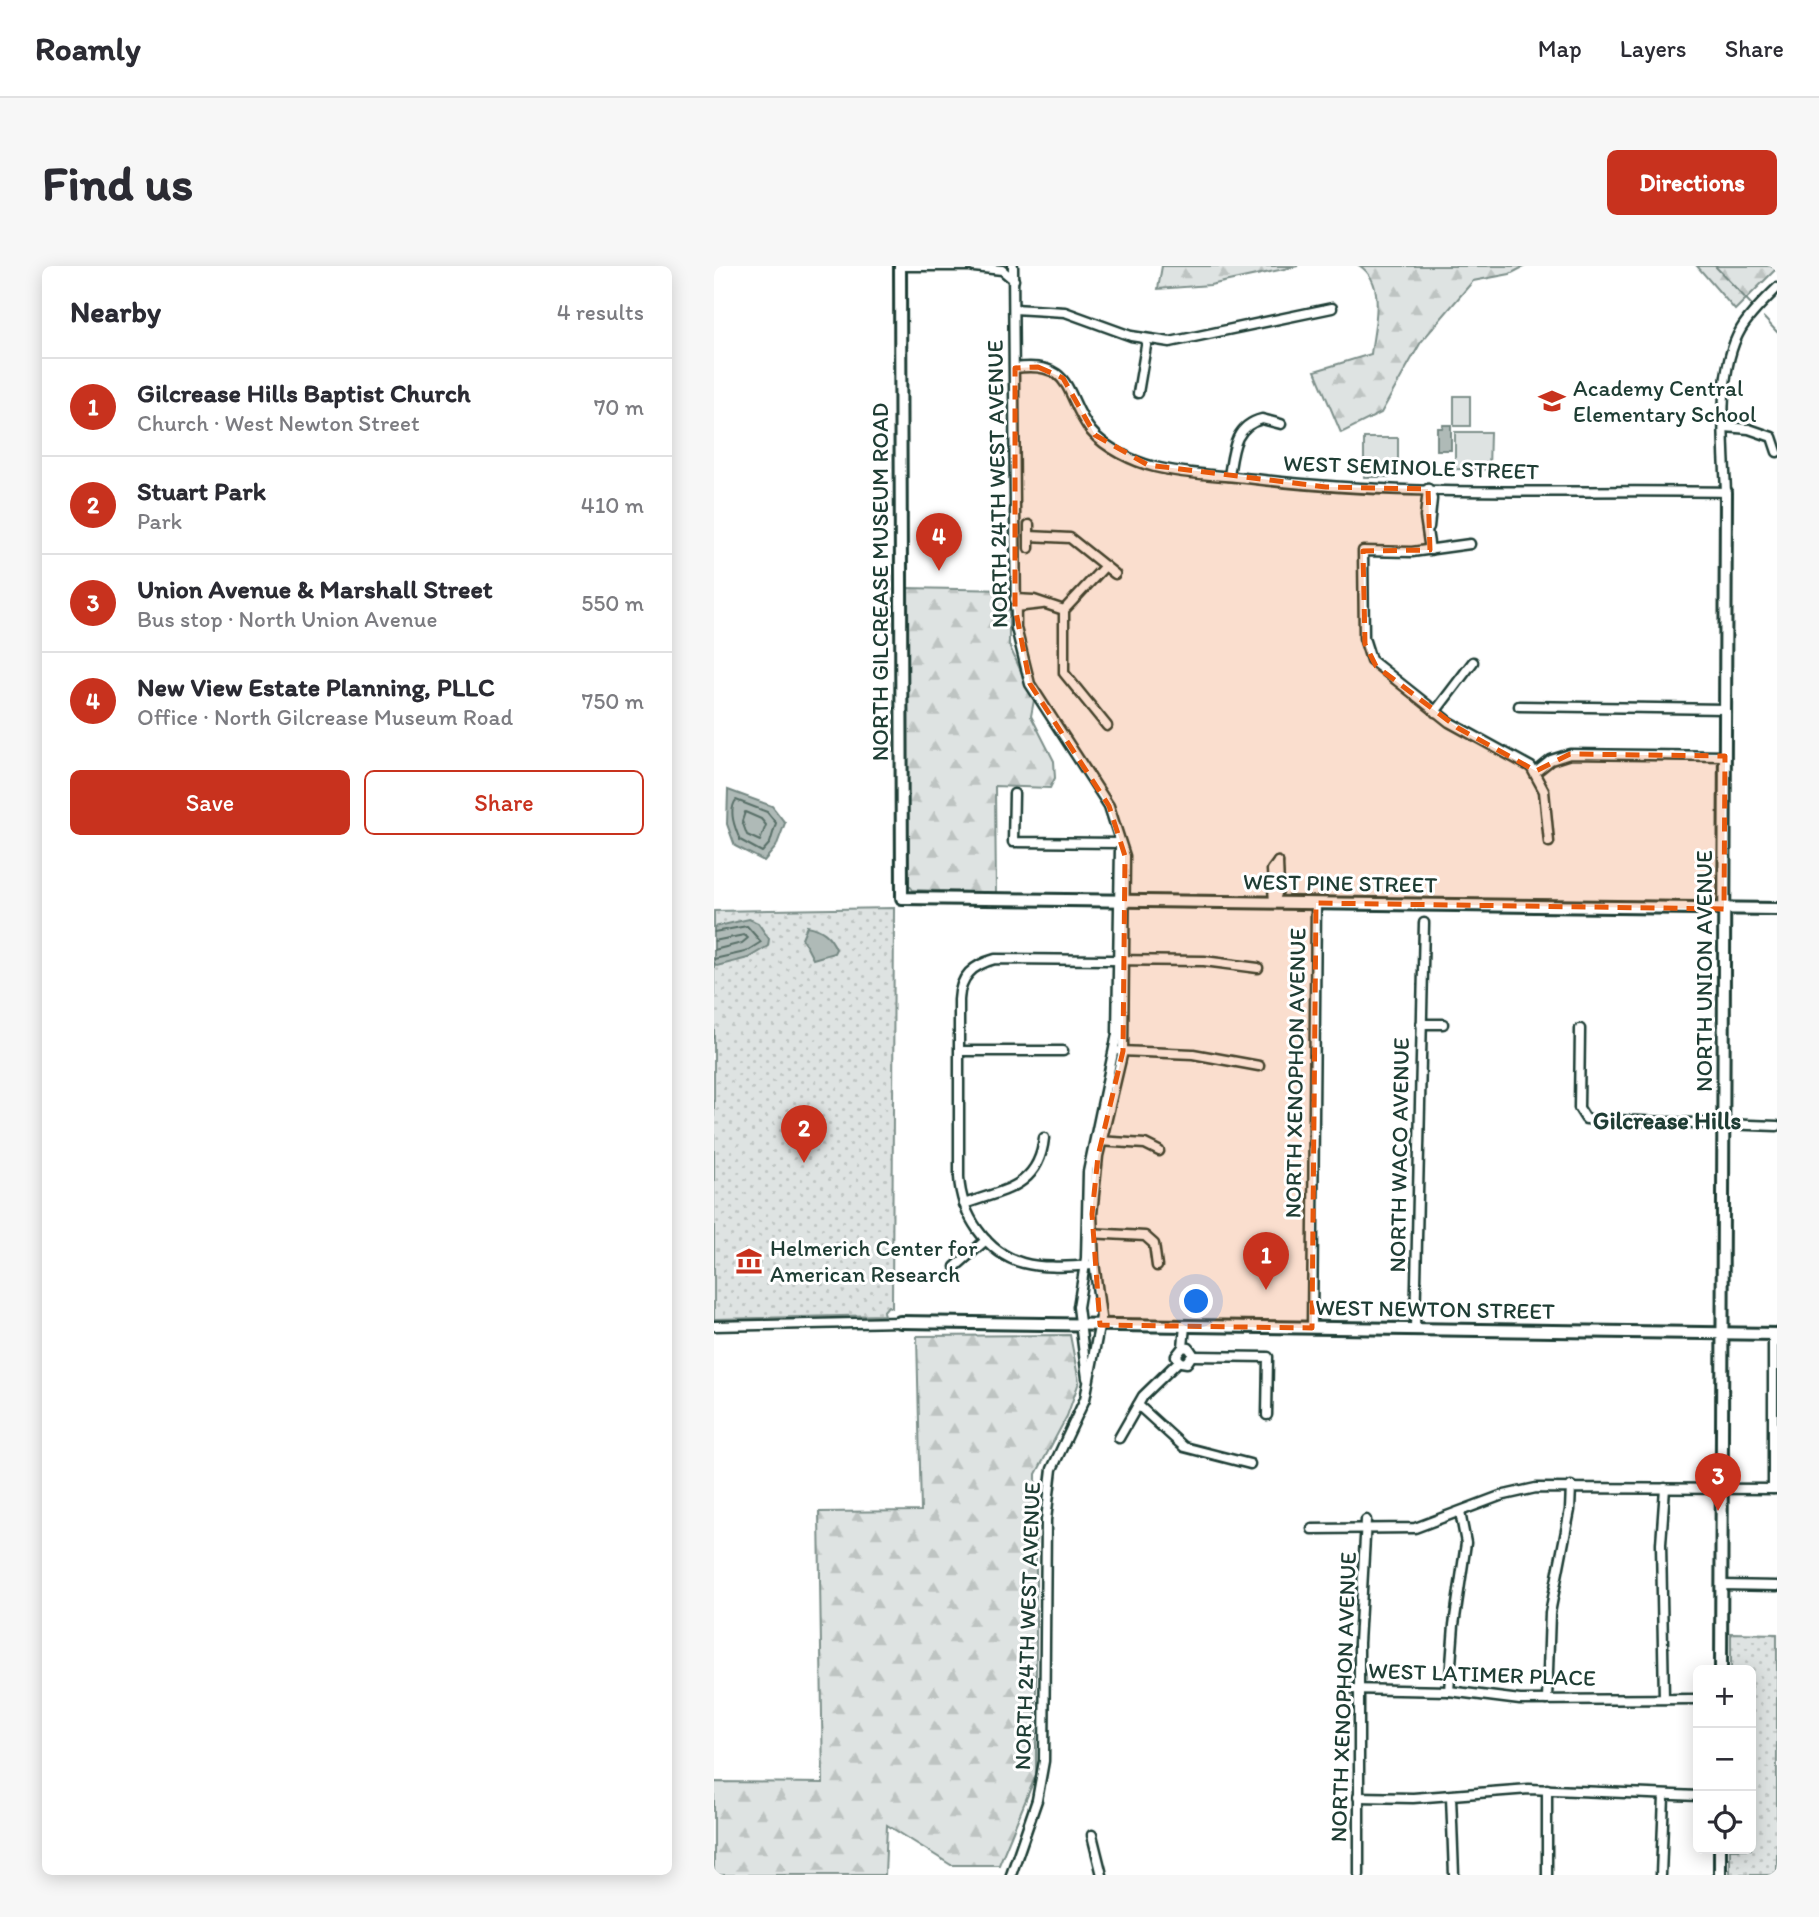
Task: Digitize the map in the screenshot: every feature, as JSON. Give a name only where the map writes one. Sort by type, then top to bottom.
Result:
[{"type":"street","points":[[900,266],[971,266],[1002,270],[1014,280]]},
{"type":"street","name":"NORTH GILCREASE MUSEUM ROAD","points":[[900,266],[902,898]]},
{"type":"street","name":"NORTH 24TH WEST AVENUE","points":[[1011,1875],[1037,1800],[1044,1761],[1046,1520],[1050,1480],[1055,1460],[1085,1399],[1100,1325],[1100,1298],[1089,1266],[1087,1185],[1119,1051],[1125,856],[1109,806],[1030,684],[1018,643],[1015,603],[1013,266]]},
{"type":"street","name":"NORTH UNION AVENUE","points":[[1721,1665],[1726,374],[1732,347],[1747,321],[1777,288]]},
{"type":"street","points":[[1014,309],[1072,313],[1147,340],[1191,340],[1332,308]]},
{"type":"street","points":[[1138,393],[1147,340]]},
{"type":"street","name":"WEST SEMINOLE STREET","points":[[1015,368],[1038,367],[1058,374],[1068,384],[1091,430],[1101,440],[1132,458],[1164,469],[1326,488],[1726,492]]},
{"type":"street","points":[[1229,476],[1234,447],[1242,430],[1262,419],[1281,424]]},
{"type":"street","points":[[1725,427],[1749,429],[1772,437],[1777,452]]},
{"type":"street","points":[[1428,489],[1433,499],[1429,527],[1430,550]]},
{"type":"street","points":[[1029,524],[1029,548]]},
{"type":"street","points":[[1029,536],[1066,537],[1115,574]]},
{"type":"street","points":[[1470,544],[1430,550],[1363,551],[1366,650],[1377,666],[1436,712],[1522,760],[1536,772],[1545,791],[1549,842]]},
{"type":"street","points":[[1105,566],[1064,610],[1064,673],[1107,726]]},
{"type":"street","points":[[1015,603],[1042,604],[1064,610]]},
{"type":"street","points":[[1436,712],[1473,662]]},
{"type":"street","points":[[1518,706],[1726,709]]},
{"type":"street","points":[[1536,772],[1550,761],[1570,754],[1726,756]]},
{"type":"street","points":[[1014,794],[1013,842],[1120,843]]},
{"type":"street","name":"WEST PINE STREET","points":[[902,898],[1777,909]]},
{"type":"street","name":"NORTH XENOPHON AVENUE","points":[[1312,1328],[1316,903]]},
{"type":"street","name":"NORTH WACO AVENUE","points":[[1415,1329],[1423,923]]},
{"type":"street","points":[[1089,1266],[1023,1263],[1003,1254],[986,1240],[964,1204],[959,1177],[959,992],[969,971],[995,959],[1221,962],[1258,968]]},
{"type":"street","name":"NORTH WACO AVENUE","points":[[1421,1024],[1443,1024]]},
{"type":"street","points":[[1580,1029],[1579,1108],[1583,1116],[1598,1121],[1777,1126]]},
{"type":"street","points":[[960,1051],[1063,1051]]},
{"type":"street","points":[[1119,1051],[1193,1054],[1259,1066]]},
{"type":"street","points":[[964,1204],[1008,1189],[1028,1178],[1042,1155],[1044,1138]]},
{"type":"street","points":[[1098,1141],[1145,1144],[1159,1151]]},
{"type":"street","points":[[1089,1233],[1145,1236],[1154,1244],[1157,1266]]},
{"type":"street","points":[[955,1267],[986,1240]]},
{"type":"street","name":"NORTH 24TH WEST AVENUE","points":[[1088,1381],[1078,1324],[1079,1290],[1089,1266]]},
{"type":"street","name":"WEST NEWTON STREET","points":[[714,1326],[900,1322],[1775,1334]]},
{"type":"street","points":[[1119,1438],[1138,1405],[1178,1361],[1177,1353],[1183,1347],[1185,1325]]},
{"type":"street","points":[[1312,1530],[1415,1528],[1509,1493],[1571,1486],[1775,1489],[1775,1334]]},
{"type":"street","points":[[1183,1347],[1189,1348],[1193,1356]]},
{"type":"street","points":[[1178,1361],[1187,1363],[1193,1356]]},
{"type":"street","points":[[1193,1356],[1268,1357],[1267,1415]]},
{"type":"street","points":[[1138,1405],[1184,1447],[1250,1464]]},
{"type":"street","points":[[1547,1700],[1549,1622],[1570,1510],[1571,1486]]},
{"type":"street","points":[[1664,1698],[1661,1544],[1665,1488]]},
{"type":"street","points":[[1449,1691],[1454,1625],[1466,1543],[1460,1512]]},
{"type":"street","name":"NORTH XENOPHON AVENUE","points":[[1359,1875],[1359,1688],[1366,1520]]},
{"type":"street","points":[[1721,1585],[1777,1586]]},
{"type":"street","name":"WEST LATIMER PLACE","points":[[1348,1689],[1449,1691],[1547,1700],[1693,1699]]},
{"type":"street","points":[[1357,1797],[1451,1796],[1547,1789],[1693,1796]]},
{"type":"street","points":[[1547,1789],[1548,1875]]},
{"type":"street","points":[[1451,1796],[1454,1875]]},
{"type":"street","points":[[1661,1875],[1664,1796]]},
{"type":"street","points":[[1092,1835],[1102,1875]]},
{"type":"street","points":[[1720,1854],[1720,1875]]},
{"type":"highlighted area","points":[[1038,367],[1063,378],[1095,435],[1148,465],[1326,487],[1428,489],[1430,550],[1363,551],[1365,644],[1376,666],[1458,728],[1536,771],[1570,754],[1725,756],[1724,909],[1316,903],[1312,1328],[1100,1325],[1092,1214],[1098,1156],[1123,1051],[1125,856],[1109,806],[1030,684],[1015,607],[1015,368]]},
{"type":"green space","points":[[1162,266],[1298,266],[1210,285],[1158,289]]},
{"type":"green space","points":[[1360,266],[1525,266],[1510,274],[1473,281],[1421,342],[1381,413],[1341,433],[1315,371],[1371,354],[1376,294],[1374,283]]},
{"type":"green space","points":[[1697,266],[1777,266],[1777,268],[1735,310]]},
{"type":"green space","points":[[1454,396],[1470,396],[1470,426],[1454,426]]},
{"type":"green space","points":[[1455,432],[1490,432],[1489,470],[1455,469]]},
{"type":"green space","points":[[1364,438],[1398,438],[1398,477],[1364,477]]},
{"type":"green space","points":[[906,588],[1009,590],[1009,645],[1034,700],[1031,716],[1054,761],[1055,778],[1050,788],[995,786],[996,893],[913,890],[905,880]]},
{"type":"green space","points":[[894,908],[892,1308],[888,1306],[883,1312],[884,1315],[714,1319],[714,911]]},
{"type":"green space","points":[[1070,1335],[1079,1382],[1067,1416],[1036,1474],[1036,1775],[999,1865],[951,1865],[887,1825],[885,1875],[714,1875],[714,1782],[823,1783],[819,1512],[921,1511],[917,1336]]},
{"type":"green space","points":[[1731,1633],[1777,1634],[1777,1875],[1730,1875],[1730,1854],[1756,1854],[1756,1665],[1731,1665]]},
{"type":"water","points":[[1443,425],[1451,425],[1451,450],[1437,450],[1437,428],[1442,428]]},
{"type":"water","points":[[728,790],[772,806],[785,823],[776,847],[764,861],[735,846],[727,824]]},
{"type":"water","points":[[749,919],[758,923],[769,939],[768,946],[748,958],[717,966],[714,963],[714,927]]},
{"type":"water","points":[[807,926],[828,936],[836,949],[834,953],[813,959],[802,938]]},
{"type":"waterway","points":[[1715,266],[1751,304]]},
{"type":"waterway","points":[[1764,318],[1777,332]]},
{"type":"place","name":"Academy Central Elementary School","points":[[1552,401]]},
{"type":"place","name":"New View Estate Planning, PLLC","points":[[939,571]]},
{"type":"place","name":"Stuart Park","points":[[804,1163]]},
{"type":"place","name":"Helmerich Center for American Research","points":[[749,1261]]},
{"type":"place","name":"Gilcrease Hills Baptist Church","points":[[1266,1290]]},
{"type":"place","name":"Union Avenue & Marshall Street","points":[[1718,1511]]},
{"type":"district","name":"Gilcrease Hills","points":[[1667,1120]]}]
